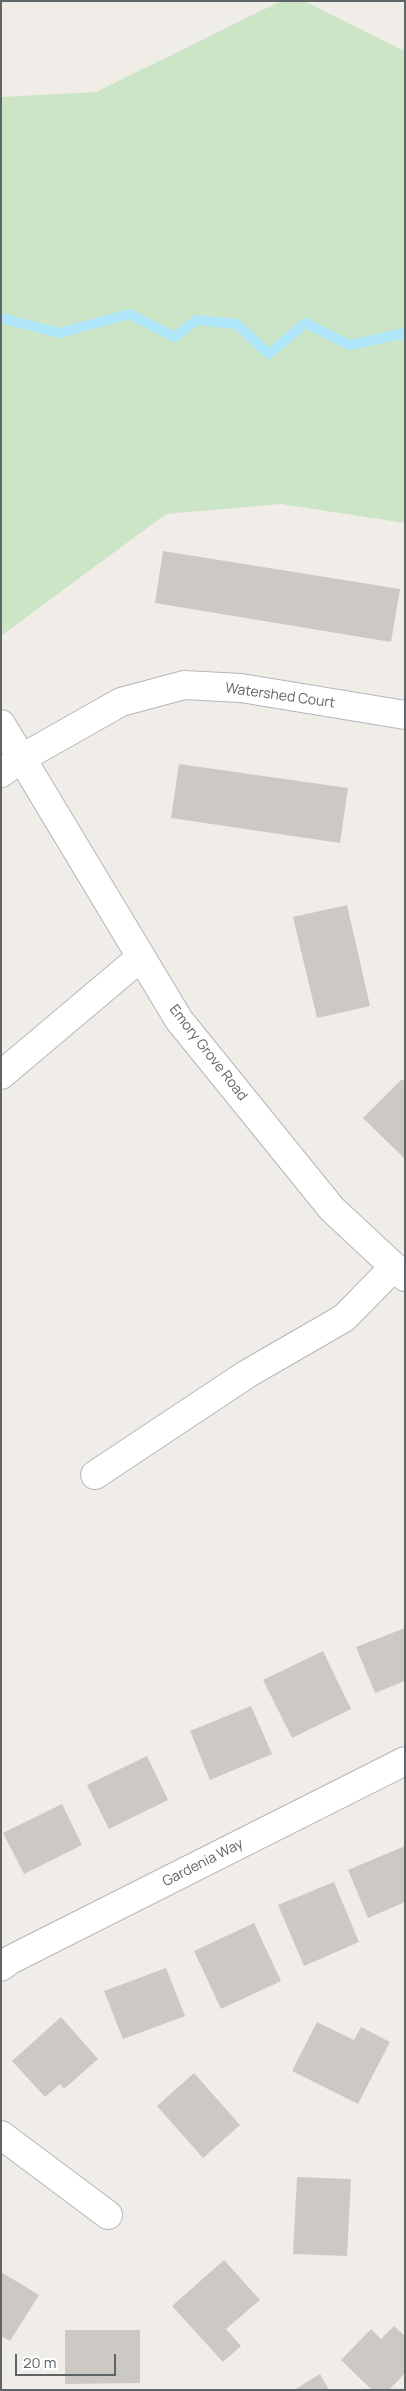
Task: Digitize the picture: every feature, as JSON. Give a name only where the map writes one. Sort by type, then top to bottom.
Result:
[{"type":"street","name":"Watershed Court","points":[[12,766],[121,702],[184,685],[241,688],[405,715]]},
{"type":"street","name":"Emory Grove Road","points":[[1,724],[12,766],[141,957],[179,1020],[332,1209],[399,1272]]},
{"type":"street","points":[[1,1074],[141,957]]},
{"type":"street","points":[[95,1475],[248,1374],[344,1318],[399,1272]]},
{"type":"street","name":"Gardenia Way","points":[[1,1967],[10,1960],[405,1761]]},
{"type":"street","points":[[1,2135],[108,2216]]},
{"type":"green space","points":[[281,1],[304,1],[405,51],[405,523],[281,504],[166,514],[1,636],[1,97],[96,92]]},
{"type":"building","points":[[163,551],[400,589],[391,642],[155,603]]},
{"type":"building","points":[[179,764],[348,788],[340,843],[171,818]]},
{"type":"building","points":[[347,905],[370,1006],[317,1018],[293,917]]},
{"type":"building","points":[[402,1079],[405,1082],[405,1159],[363,1118]]},
{"type":"building","points":[[405,1628],[405,1681],[375,1693],[356,1647]]},
{"type":"building","points":[[323,1651],[351,1709],[292,1738],[263,1680]]},
{"type":"building","points":[[251,1706],[272,1754],[210,1780],[190,1731]]},
{"type":"building","points":[[147,1756],[168,1800],[109,1829],[87,1785]]},
{"type":"building","points":[[62,1804],[82,1845],[24,1874],[3,1833]]},
{"type":"building","points":[[405,1846],[405,1902],[368,1918],[348,1870]]},
{"type":"building","points":[[334,1882],[359,1942],[304,1966],[278,1905]]},
{"type":"building","points":[[254,1923],[281,1981],[221,2009],[194,1951]]},
{"type":"building","points":[[166,1968],[185,2016],[123,2039],[104,1991]]},
{"type":"building","points":[[61,2017],[98,2059],[64,2089],[60,2084],[45,2097],[12,2061]]},
{"type":"building","points":[[317,2022],[354,2040],[361,2027],[390,2042],[358,2104],[292,2071]]},
{"type":"building","points":[[194,2073],[240,2125],[203,2158],[157,2106]]},
{"type":"building","points":[[297,2177],[351,2179],[347,2256],[293,2254]]},
{"type":"building","points":[[224,2260],[260,2300],[226,2329],[241,2346],[223,2362],[172,2306]]},
{"type":"building","points":[[1,2272],[39,2295],[10,2341],[1,2336]]},
{"type":"building","points":[[394,2326],[405,2336],[405,2373],[389,2390],[372,2390],[341,2360],[371,2329],[381,2339]]},
{"type":"building","points":[[65,2330],[140,2330],[140,2383],[65,2384]]},
{"type":"building","points":[[320,2374],[329,2390],[294,2390]]},
{"type":"waterway","points":[[1,318],[60,333],[130,314],[175,337],[197,320],[237,324],[269,354],[306,323],[350,345],[405,333]]}]
